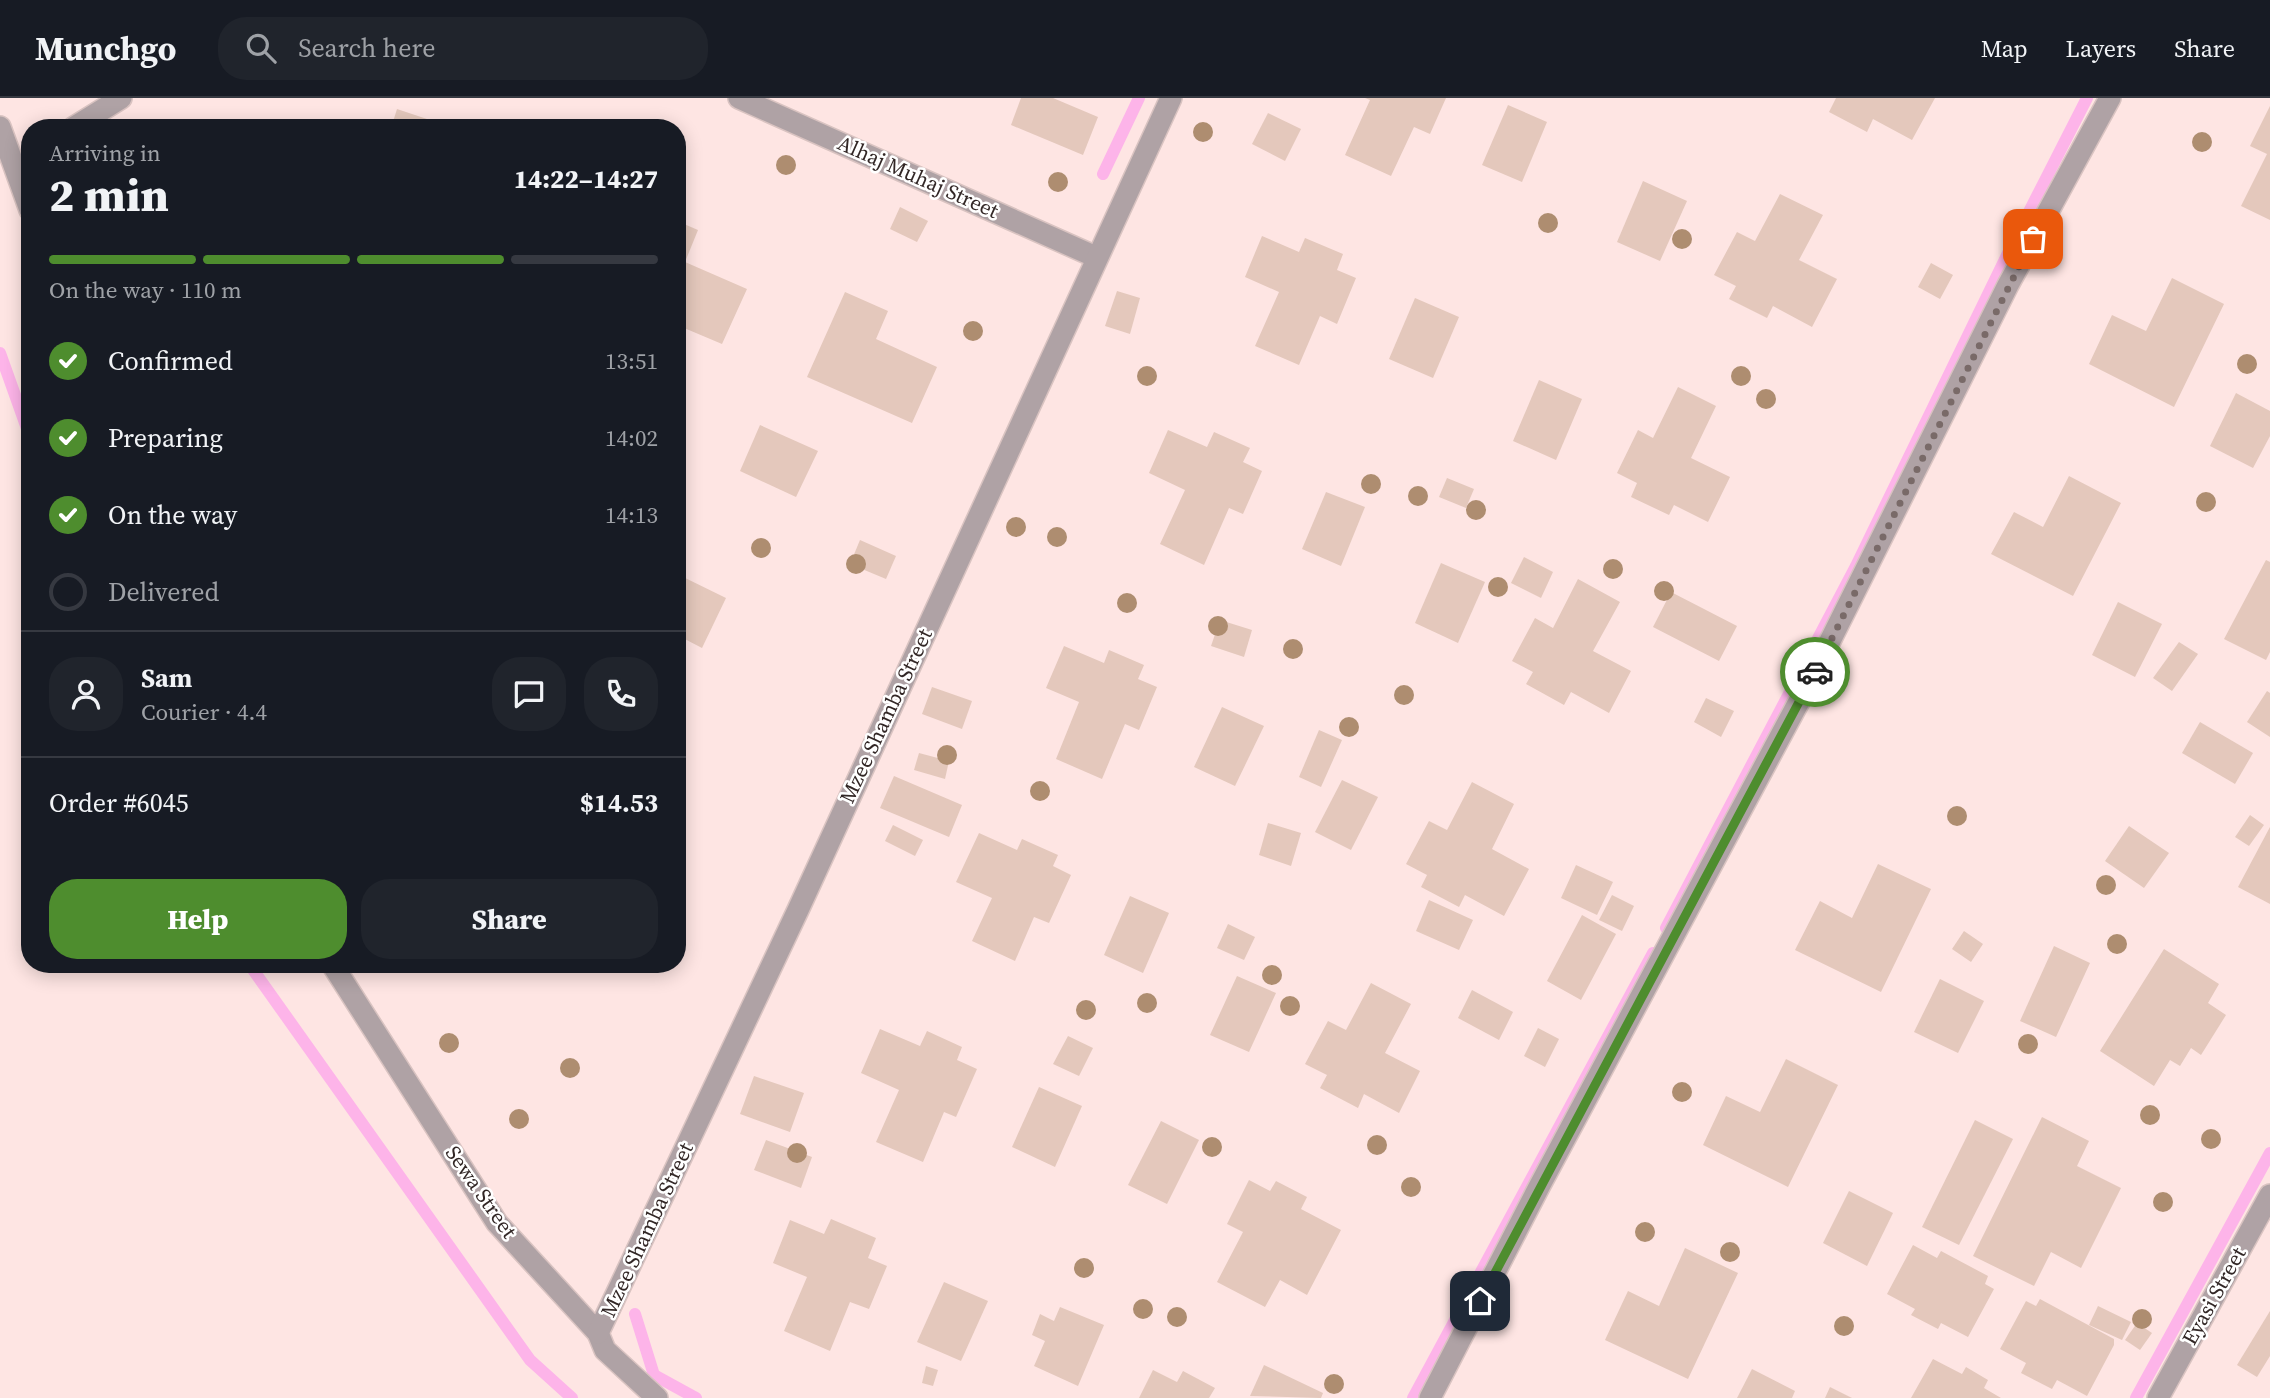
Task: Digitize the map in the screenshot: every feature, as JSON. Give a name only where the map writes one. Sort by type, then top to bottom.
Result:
[{"type":"street","points":[[88,119],[121,98]]},
{"type":"street","name":"Alhaj Muhaj Street","points":[[740,98],[1096,257]]},
{"type":"street","name":"Mzee Shamba Street","points":[[598,1333],[798,910],[1171,98]]},
{"type":"street","points":[[1430,1398],[1540,1185],[1810,681],[2008,285],[2110,98]]},
{"type":"street","points":[[0,127],[21,158]]},
{"type":"street","name":"Sewa Street","points":[[338,973],[497,1223],[598,1333],[605,1350],[657,1398]]},
{"type":"street","name":"Eyasi Street","points":[[2158,1398],[2270,1195]]},
{"type":"building","points":[[1021,98],[1053,98],[1098,117],[1083,155],[1011,125]]},
{"type":"building","points":[[1365,98],[1446,98],[1430,134],[1414,127],[1391,176],[1345,155],[1370,100]]},
{"type":"building","points":[[1836,98],[1935,98],[1912,140],[1873,119],[1867,132],[1829,112]]},
{"type":"building","points":[[1508,105],[1547,122],[1522,182],[1482,165]]},
{"type":"building","points":[[2270,106],[2270,220],[2241,206],[2267,154],[2250,146]]},
{"type":"building","points":[[397,109],[427,119],[394,119]]},
{"type":"building","points":[[1268,113],[1301,129],[1285,161],[1252,144]]},
{"type":"building","points":[[1643,181],[1687,201],[1660,261],[1617,242]]},
{"type":"building","points":[[1780,194],[1823,215],[1799,260],[1837,279],[1812,327],[1773,306],[1767,318],[1729,299],[1736,286],[1714,275],[1737,232],[1755,241]]},
{"type":"building","points":[[900,207],[928,221],[917,242],[890,229]]},
{"type":"building","points":[[686,225],[698,230],[686,260]]},
{"type":"building","points":[[1262,236],[1299,252],[1305,238],[1343,254],[1337,270],[1356,278],[1337,324],[1320,316],[1299,365],[1255,346],[1279,292],[1245,277]]},
{"type":"building","points":[[686,262],[747,289],[722,344],[686,329]]},
{"type":"building","points":[[1931,263],[1953,275],[1940,299],[1918,287]]},
{"type":"building","points":[[2172,278],[2224,304],[2174,407],[2089,364],[2112,315],[2146,331]]},
{"type":"building","points":[[1117,291],[1140,298],[1130,334],[1105,326]]},
{"type":"building","points":[[845,292],[888,311],[876,339],[937,367],[912,423],[807,377]]},
{"type":"building","points":[[1415,298],[1459,317],[1433,378],[1389,359]]},
{"type":"building","points":[[1539,380],[1582,399],[1556,460],[1513,441]]},
{"type":"building","points":[[1678,387],[1716,406],[1691,458],[1730,477],[1708,522],[1674,505],[1669,515],[1631,497],[1637,483],[1617,473],[1638,430],[1653,438]]},
{"type":"building","points":[[2236,393],[2270,411],[2270,436],[2253,468],[2210,446]]},
{"type":"building","points":[[760,425],[818,451],[796,497],[740,471]]},
{"type":"building","points":[[1168,430],[1207,447],[1214,432],[1250,448],[1243,462],[1262,471],[1243,514],[1229,508],[1204,565],[1160,544],[1185,490],[1149,473]]},
{"type":"building","points":[[2069,476],[2121,503],[2073,596],[1991,554],[2014,512],[2043,527]]},
{"type":"building","points":[[1447,478],[1474,489],[1466,508],[1439,497]]},
{"type":"building","points":[[1326,492],[1365,507],[1341,566],[1302,549]]},
{"type":"building","points":[[860,540],[896,556],[886,579],[850,564]]},
{"type":"building","points":[[1524,557],[1553,572],[1541,598],[1511,583]]},
{"type":"building","points":[[2266,560],[2270,562],[2270,652],[2266,660],[2224,639]]},
{"type":"building","points":[[1441,563],[1485,582],[1458,643],[1415,623]]},
{"type":"building","points":[[686,578],[726,598],[702,648],[686,640]]},
{"type":"building","points":[[1578,579],[1620,602],[1593,651],[1631,671],[1609,713],[1571,692],[1564,705],[1526,684],[1533,672],[1512,661],[1535,618],[1553,628]]},
{"type":"building","points":[[1671,592],[1737,626],[1719,661],[1653,627]]},
{"type":"building","points":[[2118,602],[2162,624],[2135,677],[2092,655]]},
{"type":"building","points":[[1220,620],[1252,630],[1244,657],[1211,646]]},
{"type":"building","points":[[2179,642],[2198,654],[2172,691],[2153,678]]},
{"type":"building","points":[[1064,646],[1104,663],[1109,650],[1144,665],[1138,679],[1157,687],[1139,730],[1125,724],[1102,779],[1056,759],[1079,702],[1046,688]]},
{"type":"building","points":[[932,687],[972,701],[962,729],[922,714]]},
{"type":"building","points":[[2267,691],[2270,693],[2270,737],[2247,722]]},
{"type":"building","points":[[1706,698],[1734,711],[1721,737],[1694,722]]},
{"type":"building","points":[[1222,707],[1264,726],[1235,786],[1194,767]]},
{"type":"building","points":[[2200,722],[2253,753],[2235,784],[2182,753]]},
{"type":"building","points":[[1319,730],[1342,740],[1321,787],[1299,777]]},
{"type":"building","points":[[919,753],[949,761],[945,779],[914,770]]},
{"type":"building","points":[[894,776],[962,805],[949,837],[880,808]]},
{"type":"building","points":[[1342,780],[1378,797],[1351,850],[1315,832]]},
{"type":"building","points":[[1472,782],[1514,804],[1492,849],[1529,869],[1504,916],[1465,895],[1459,907],[1421,887],[1427,875],[1406,864],[1429,821],[1447,830]]},
{"type":"building","points":[[2250,815],[2264,825],[2249,846],[2235,837]]},
{"type":"building","points":[[1268,823],[1301,833],[1291,866],[1259,855]]},
{"type":"building","points":[[893,825],[923,840],[915,856],[885,841]]},
{"type":"building","points":[[2129,826],[2169,853],[2144,888],[2105,861]]},
{"type":"building","points":[[2270,827],[2270,904],[2238,887]]},
{"type":"building","points":[[979,833],[1017,850],[1022,839],[1058,855],[1053,866],[1071,875],[1049,923],[1034,917],[1015,961],[972,941],[992,898],[956,882]]},
{"type":"building","points":[[1878,864],[1931,889],[1881,992],[1795,950],[1820,901],[1852,918]]},
{"type":"building","points":[[1576,865],[1613,882],[1597,915],[1561,898]]},
{"type":"building","points":[[1612,895],[1634,906],[1622,931],[1599,920]]},
{"type":"building","points":[[1130,896],[1169,913],[1143,973],[1104,955]]},
{"type":"building","points":[[1429,900],[1473,920],[1459,950],[1416,931]]},
{"type":"building","points":[[1582,915],[1616,934],[1581,1000],[1547,981]]},
{"type":"building","points":[[1228,924],[1255,937],[1244,960],[1217,948]]},
{"type":"building","points":[[1964,931],[1983,944],[1971,962],[1952,949]]},
{"type":"building","points":[[2054,946],[2090,963],[2056,1037],[2020,1021]]},
{"type":"building","points":[[2164,949],[2219,984],[2208,1003],[2226,1015],[2201,1055],[2191,1048],[2180,1066],[2170,1060],[2154,1086],[2100,1051]]},
{"type":"building","points":[[1237,976],[1276,993],[1249,1052],[1210,1035]]},
{"type":"building","points":[[1940,979],[1984,1001],[1958,1053],[1914,1032]]},
{"type":"building","points":[[1371,983],[1411,1004],[1385,1053],[1420,1071],[1399,1113],[1364,1094],[1358,1108],[1320,1088],[1327,1075],[1305,1064],[1328,1021],[1346,1030]]},
{"type":"building","points":[[1472,990],[1513,1012],[1499,1040],[1458,1018]]},
{"type":"building","points":[[1538,1028],[1559,1039],[1545,1067],[1524,1056]]},
{"type":"building","points":[[880,1029],[920,1046],[927,1031],[962,1047],[957,1060],[977,1069],[956,1117],[944,1112],[923,1162],[876,1142],[899,1090],[861,1073]]},
{"type":"building","points":[[1068,1036],[1093,1048],[1079,1076],[1053,1064]]},
{"type":"building","points":[[1786,1059],[1838,1085],[1788,1187],[1703,1145],[1726,1096],[1760,1112]]},
{"type":"building","points":[[754,1076],[804,1093],[790,1132],[740,1114]]},
{"type":"building","points":[[1039,1087],[1082,1106],[1055,1167],[1012,1147]]},
{"type":"building","points":[[2042,1117],[2089,1141],[2077,1166],[2121,1188],[2081,1268],[2051,1252],[2034,1286],[1973,1256]]},
{"type":"building","points":[[1975,1120],[2013,1139],[1959,1245],[1922,1227]]},
{"type":"building","points":[[1161,1121],[1199,1140],[1167,1204],[1128,1185]]},
{"type":"building","points":[[766,1140],[812,1157],[801,1188],[754,1170]]},
{"type":"building","points":[[1249,1180],[1270,1191],[1276,1181],[1307,1197],[1301,1209],[1341,1230],[1307,1295],[1280,1280],[1265,1307],[1217,1282],[1243,1232],[1227,1224]]},
{"type":"building","points":[[1849,1191],[1893,1213],[1867,1266],[1823,1243]]},
{"type":"building","points":[[831,1219],[876,1238],[868,1258],[887,1266],[869,1309],[850,1302],[830,1351],[784,1331],[807,1277],[773,1263],[790,1220],[824,1234]]},
{"type":"building","points":[[1913,1245],[1937,1258],[1941,1251],[1988,1276],[1985,1284],[1994,1289],[1968,1337],[1941,1323],[1938,1329],[1911,1315],[1915,1309],[1887,1294]]},
{"type":"building","points":[[1685,1248],[1738,1273],[1688,1379],[1605,1340],[1628,1291],[1659,1306]]},
{"type":"building","points":[[944,1282],[988,1301],[961,1361],[917,1342]]},
{"type":"building","points":[[2040,1299],[2114,1339],[2114,1345],[2087,1396],[2057,1380],[2052,1389],[2021,1373],[2026,1363],[2000,1349],[2026,1301],[2036,1306]]},
{"type":"building","points":[[2098,1306],[2131,1322],[2122,1340],[2089,1325]]},
{"type":"building","points":[[1060,1307],[1104,1325],[1078,1386],[1034,1366],[1045,1341],[1032,1335],[1040,1314],[1054,1321]]},
{"type":"building","points":[[2270,1311],[2270,1356],[2257,1377],[2237,1365]]},
{"type":"building","points":[[2137,1323],[2152,1333],[2140,1350],[2125,1340]]},
{"type":"building","points":[[1933,1359],[1962,1374],[1966,1367],[1988,1380],[1984,1388],[2001,1398],[1911,1398]]},
{"type":"building","points":[[1264,1365],[1323,1393],[1321,1398],[1250,1396]]},
{"type":"building","points":[[926,1366],[938,1370],[933,1386],[922,1383]]},
{"type":"building","points":[[1752,1369],[1795,1391],[1792,1398],[1737,1398]]},
{"type":"building","points":[[1153,1370],[1177,1382],[1183,1371],[1215,1388],[1209,1398],[1139,1398]]},
{"type":"building","points":[[1830,1387],[1852,1398],[1825,1398]]},
{"type":"waterway","points":[[1103,174],[1139,98]]},
{"type":"waterway","points":[[1666,928],[1856,566],[2010,249],[2087,98]]},
{"type":"waterway","points":[[0,353],[21,412]]},
{"type":"waterway","points":[[1413,1398],[1653,953]]},
{"type":"waterway","points":[[255,973],[530,1360],[572,1398]]},
{"type":"waterway","points":[[2136,1398],[2270,1153]]},
{"type":"waterway","points":[[635,1314],[654,1375],[696,1398]]},
{"type":"way so far","points":[[1815,672],[2033,239]]},
{"type":"route","points":[[1480,1301],[1815,672]]}]
